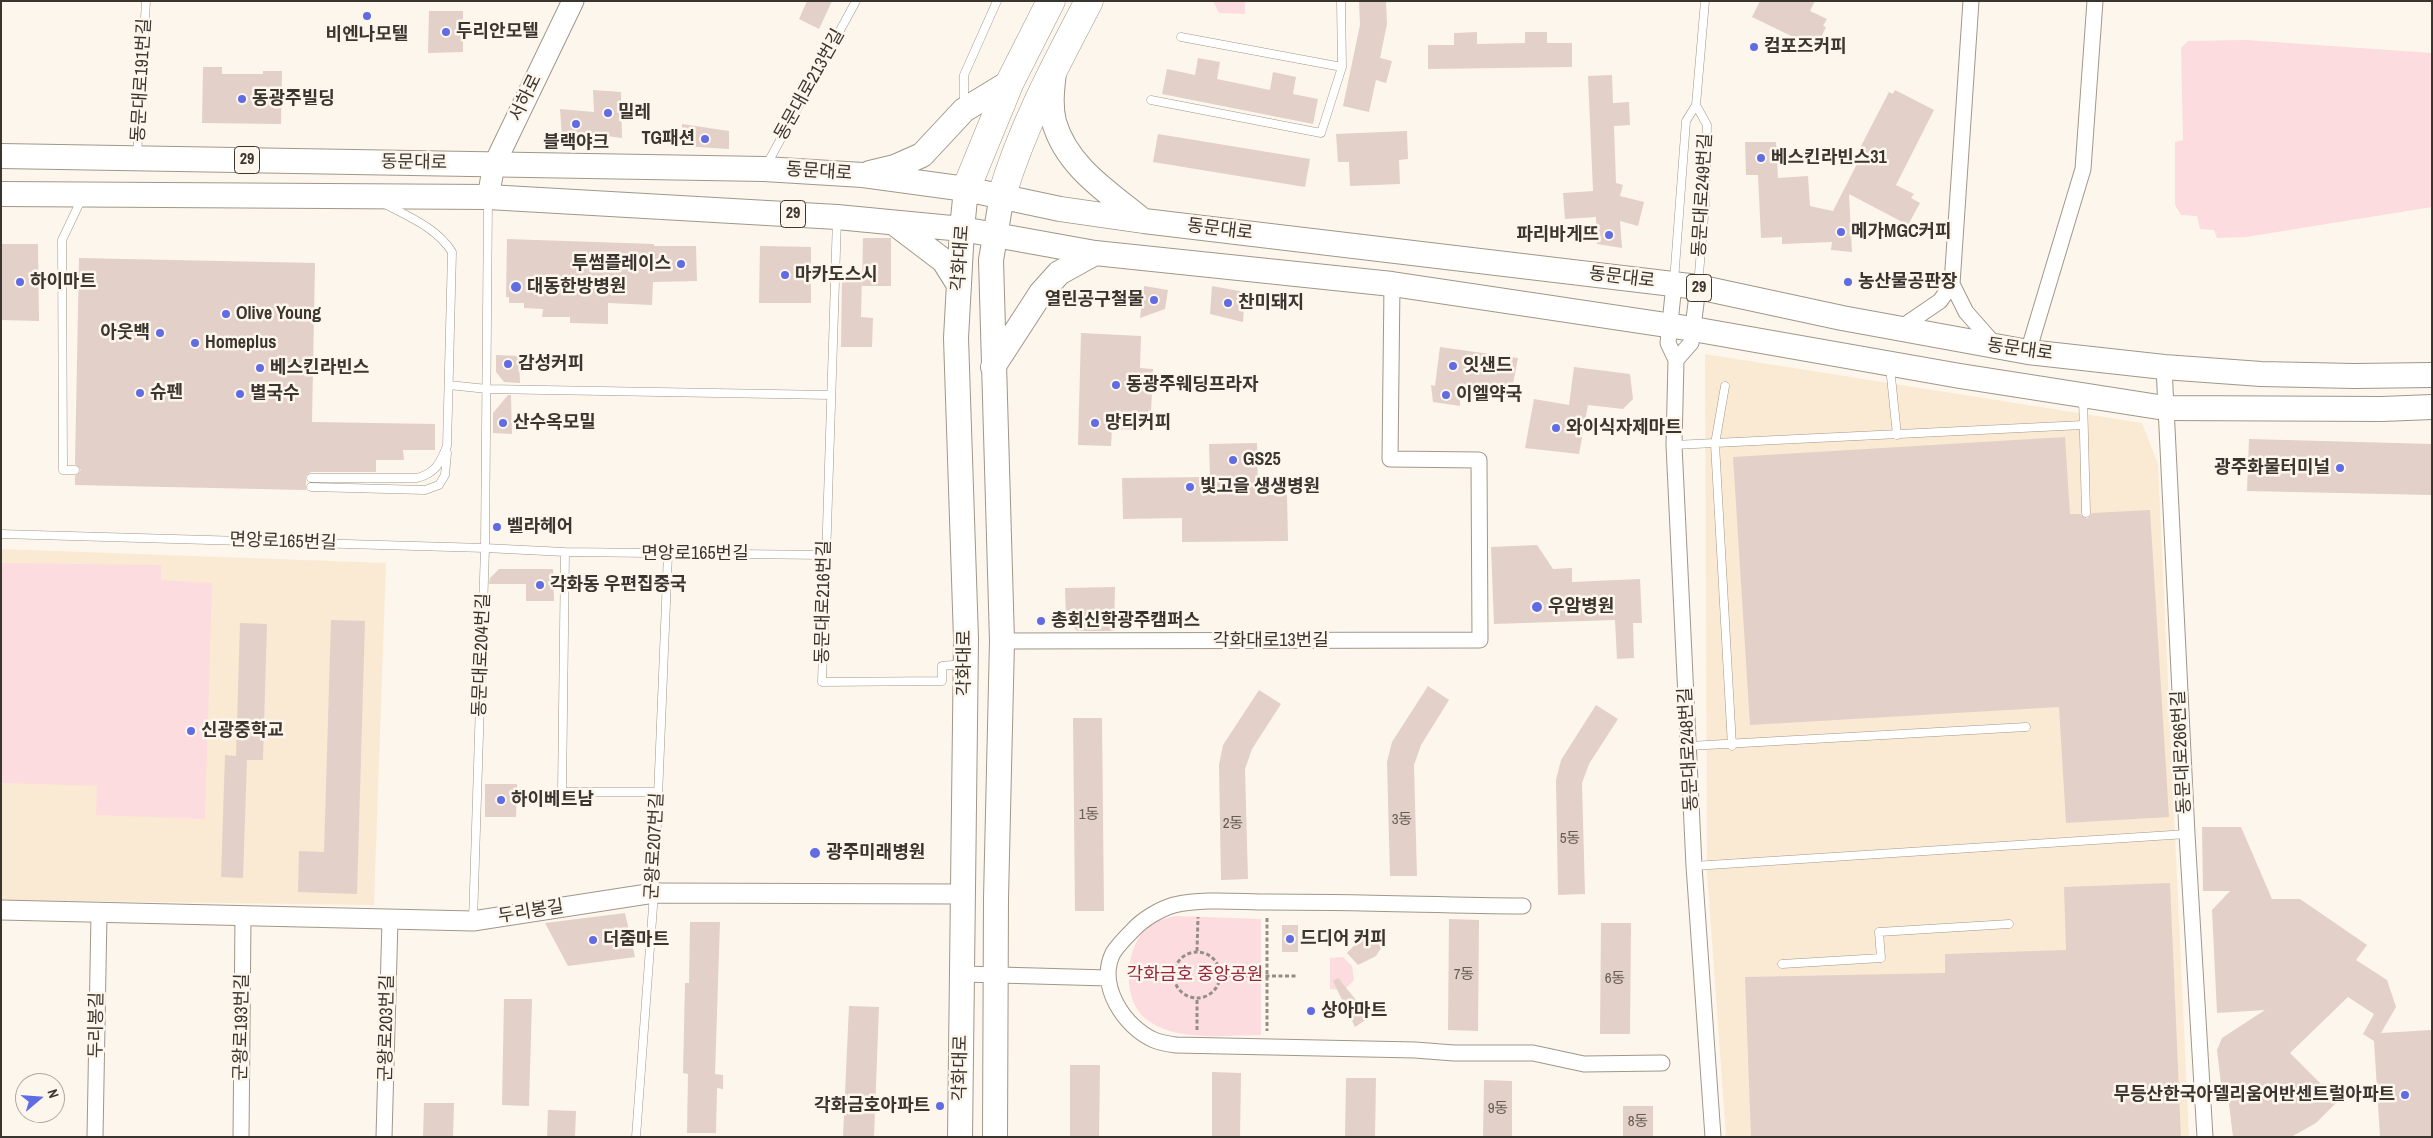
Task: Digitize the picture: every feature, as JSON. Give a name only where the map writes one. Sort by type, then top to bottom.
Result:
[{"type":"highway","points":[[966,189],[1010,82],[1051,1]]},
{"type":"highway","points":[[1002,195],[1014,156],[1055,66],[1089,1]]},
{"type":"main road","name":"서하로","points":[[488,197],[494,165],[573,1]]},
{"type":"main road","points":[[1055,66],[1051,100],[1054,122],[1067,149],[1081,171],[1144,221]]},
{"type":"main road","points":[[864,175],[895,167],[922,155],[964,110],[1010,82]]},
{"type":"main road","name":"동문대로","points":[[1,156],[764,168],[864,175],[966,189],[1060,208],[1144,221],[1698,287],[1899,329],[2028,352],[2164,367],[2261,374],[2432,375]]},
{"type":"main road","name":"각화대로","points":[[960,1137],[966,664],[956,338],[966,189]]},
{"type":"main road","name":"동문대로","points":[[1,194],[488,197],[837,217],[962,229],[1095,253],[1392,284],[1693,329],[2165,408],[2382,409],[2432,407]]},
{"type":"main road","name":"각화대로","points":[[995,1137],[1002,641],[991,260],[1002,195]]},
{"type":"main road","points":[[894,223],[944,261],[959,285]]},
{"type":"main road","points":[[993,367],[1041,294],[1059,272],[1095,253]]},
{"type":"street","points":[[1971,1],[1952,284],[1966,312],[1996,346]]},
{"type":"street","points":[[2028,352],[2083,169],[2095,1]]},
{"type":"street","name":"각화대로13번길","points":[[1002,641],[1480,640],[1479,460],[1390,459],[1392,284]]},
{"type":"street","name":"동문대로248번길","points":[[1674,284],[1668,343],[1676,360],[1674,445],[1694,866],[1713,1137]]},
{"type":"street","points":[[1899,329],[1940,301],[1952,284]]},
{"type":"street","points":[[1676,360],[1691,343],[1698,287]]},
{"type":"street","name":"동문대로266번길","points":[[2164,367],[2187,834],[2205,1137]]},
{"type":"street","name":"두리봉길","points":[[1,910],[473,921],[654,893],[962,894]]},
{"type":"street","points":[[1522,906],[1198,902],[1166,908],[1137,926],[1113,953],[1108,968],[1108,986],[1119,1008],[1142,1032],[1160,1042],[1197,1046],[1416,1050],[1454,1053],[1533,1053],[1584,1064],[1662,1063]]},
{"type":"street","name":"두리봉길","points":[[95,1137],[100,913]]},
{"type":"street","name":"군왕로193번길","points":[[241,1137],[243,917]]},
{"type":"street","name":"군왕로203번길","points":[[384,1137],[390,920]]},
{"type":"street","points":[[963,974],[1108,978]]},
{"type":"lane","name":"동문대로191번길","points":[[137,158],[146,1]]},
{"type":"lane","name":"동문대로213번길","points":[[764,168],[856,1]]},
{"type":"lane","points":[[964,110],[964,75],[997,1]]},
{"type":"lane","points":[[1151,100],[1321,133],[1342,67],[1341,1]]},
{"type":"lane","name":"동문대로249번길","points":[[1674,284],[1686,121],[1696,105],[1705,1]]},
{"type":"lane","points":[[1181,38],[1342,67]]},
{"type":"lane","name":"동문대로249번길","points":[[1696,105],[1707,125],[1705,205],[1698,287]]},
{"type":"lane","points":[[75,470],[63,470],[62,240],[83,194]]},
{"type":"lane","points":[[370,196],[428,227],[445,240],[452,252],[449,385],[447,446],[445,474],[439,485],[425,490],[311,482],[428,476],[438,467],[447,446]]},
{"type":"lane","name":"동문대로204번길","points":[[473,921],[485,548],[488,197]]},
{"type":"lane","name":"동문대로216번길","points":[[837,217],[824,555],[822,682],[942,681],[942,666],[966,664]]},
{"type":"lane","points":[[1890,363],[1897,434]]},
{"type":"lane","points":[[449,385],[487,389],[830,395]]},
{"type":"lane","points":[[1725,386],[1715,444],[1732,746]]},
{"type":"lane","points":[[2083,395],[2086,513]]},
{"type":"lane","points":[[1674,445],[2083,425]]},
{"type":"lane","name":"면앙로165번길","points":[[1,534],[566,552],[824,555]]},
{"type":"lane","points":[[566,552],[562,792],[658,792]]},
{"type":"lane","name":"군왕로207번길","points":[[636,1137],[654,893],[668,554]]},
{"type":"lane","points":[[1689,746],[1732,746],[2026,727]]},
{"type":"lane","points":[[1694,866],[2187,834]]},
{"type":"lane","points":[[1782,964],[1881,958],[1879,932],[2009,924]]},
{"type":"path","points":[[1197,951],[1198,902]]},
{"type":"path","points":[[1267,902],[1267,1047]]},
{"type":"path","points":[[1197,951],[1209,954],[1216,961],[1220,976],[1220,981],[1215,991],[1206,997],[1197,998],[1184,995],[1177,987],[1173,976],[1175,966],[1180,958],[1189,952],[1197,951]]},
{"type":"path","points":[[1220,976],[1298,976]]},
{"type":"path","points":[[1197,998],[1197,1046]]},
{"type":"shaded area","points":[[1705,354],[2142,423],[2158,464],[2189,1137],[1726,1137],[1707,872]]},
{"type":"shaded area","name":"신광중학교","points":[[1,549],[386,563],[374,905],[1,900]]},
{"type":"green space","points":[[1213,1],[1245,1],[1245,14],[1219,13]]},
{"type":"green space","points":[[2246,40],[2432,53],[2432,207],[2246,237],[2217,238],[2214,230],[2200,229],[2197,216],[2181,215],[2175,205],[2175,142],[2183,140],[2181,48],[2188,41]]},
{"type":"green space","points":[[2,563],[161,565],[161,580],[212,583],[205,819],[96,815],[97,786],[1,783]]},
{"type":"green space","name":"각화금호 중앙공원","points":[[1176,916],[1261,919],[1261,1035],[1189,1035],[1162,1028],[1150,1022],[1141,1014],[1134,1003],[1130,991],[1129,977],[1133,951],[1138,939],[1148,927],[1159,920]]},
{"type":"green space","points":[[1343,957],[1352,966],[1354,980],[1344,990],[1330,989],[1330,958]]},
{"type":"building","points":[[807,1],[832,1],[819,29],[799,19]]},
{"type":"building","points":[[1359,1],[1386,1],[1387,24],[1380,58],[1392,61],[1386,83],[1376,80],[1369,112],[1343,106],[1360,25]]},
{"type":"building","points":[[1760,1],[1815,1],[1810,11],[1827,19],[1823,26],[1826,27],[1816,48],[1752,17]]},
{"type":"building","name":"두리안모텔","points":[[429,11],[463,11],[463,52],[428,53]]},
{"type":"building","points":[[1477,32],[1477,44],[1525,43],[1525,32],[1547,32],[1547,43],[1572,43],[1572,67],[1428,69],[1428,45],[1454,45],[1454,33]]},
{"type":"building","points":[[1198,58],[1220,62],[1217,79],[1270,90],[1273,72],[1296,77],[1293,94],[1318,99],[1313,124],[1162,94],[1167,69],[1195,75]]},
{"type":"building","name":"동광주빌딩","points":[[203,67],[222,67],[222,74],[263,74],[263,71],[282,71],[281,124],[202,123]]},
{"type":"building","points":[[1612,75],[1613,103],[1629,102],[1630,125],[1614,126],[1616,183],[1623,185],[1620,196],[1644,202],[1638,226],[1620,221],[1622,248],[1597,244],[1596,217],[1565,219],[1563,193],[1593,191],[1588,76]]},
{"type":"building","points":[[593,90],[621,92],[622,138],[592,134],[592,139],[562,137],[560,109],[594,112]]},
{"type":"building","points":[[1895,90],[1934,110],[1896,185],[1914,194],[1911,198],[1920,203],[1908,225],[1849,194],[1852,252],[1831,250],[1832,242],[1782,244],[1782,237],[1761,238],[1758,175],[1746,175],[1745,142],[1776,142],[1778,178],[1808,176],[1810,206],[1833,211],[1863,152],[1859,150],[1889,92],[1893,94]]},
{"type":"building","name":"TG패션","points":[[682,124],[729,131],[729,149],[682,146]]},
{"type":"building","points":[[1407,131],[1408,159],[1399,160],[1400,184],[1350,186],[1349,162],[1338,162],[1336,134]]},
{"type":"building","points":[[1158,134],[1310,159],[1305,187],[1153,162]]},
{"type":"building","points":[[863,238],[891,238],[891,286],[862,286]]},
{"type":"building","points":[[507,239],[654,244],[654,246],[696,246],[697,281],[653,282],[652,305],[608,303],[608,324],[570,323],[570,317],[542,317],[543,309],[524,308],[524,303],[509,303],[509,297],[506,297]]},
{"type":"building","name":"하이마트","points":[[1,244],[38,244],[39,321],[1,320]]},
{"type":"building","name":"마카도스시","points":[[760,246],[811,247],[811,303],[759,303]]},
{"type":"building","name":"Homeplus","points":[[79,258],[315,263],[312,422],[435,424],[435,450],[403,450],[404,460],[376,460],[376,472],[311,472],[306,476],[306,490],[75,485],[75,476],[81,470],[75,464]]},
{"type":"building","points":[[842,275],[862,275],[861,317],[873,318],[872,347],[841,347]]},
{"type":"building","name":"열린공구철물","points":[[1144,286],[1168,290],[1165,309],[1140,318]]},
{"type":"building","name":"찬미돼지","points":[[1212,286],[1245,292],[1243,322],[1210,314]]},
{"type":"building","name":"동광주웨딩프라자","points":[[1081,333],[1141,336],[1140,368],[1153,369],[1151,413],[1143,412],[1142,430],[1112,429],[1111,446],[1078,445]]},
{"type":"building","points":[[1440,347],[1518,358],[1511,394],[1460,388],[1460,406],[1433,402],[1431,385],[1435,386]]},
{"type":"building","name":"감성커피","points":[[496,355],[519,356],[520,383],[504,382],[496,372]]},
{"type":"building","name":"와이식자제마트","points":[[1574,367],[1630,374],[1633,399],[1623,409],[1588,405],[1579,454],[1525,448],[1534,399],[1569,405]]},
{"type":"building","name":"산수옥모밀","points":[[508,395],[511,395],[512,434],[493,433],[493,413]]},
{"type":"building","points":[[2065,437],[2070,514],[2080,514],[2087,519],[2092,513],[2150,510],[2169,817],[2066,823],[2059,707],[1750,725],[1733,457]]},
{"type":"building","name":"광주화물터미널","points":[[2249,439],[2432,444],[2432,495],[2247,491]]},
{"type":"building","name":"빛고을 생생병원","points":[[1257,443],[1258,495],[1287,495],[1288,541],[1182,542],[1182,518],[1123,519],[1122,478],[1210,477],[1209,444]]},
{"type":"building","points":[[1537,545],[1553,569],[1572,568],[1572,582],[1640,579],[1642,623],[1633,623],[1634,658],[1617,659],[1615,620],[1494,624],[1491,547]]},
{"type":"building","name":"각화동 우편집중국","points":[[499,569],[553,569],[554,601],[526,601],[526,584],[489,584],[490,578]]},
{"type":"building","points":[[1115,587],[1114,631],[1077,631],[1066,618],[1065,588]]},
{"type":"building","points":[[331,620],[365,621],[357,894],[298,892],[299,851],[324,852]]},
{"type":"building","points":[[240,623],[267,624],[263,760],[247,760],[243,878],[221,877],[225,755],[236,756]]},
{"type":"building","points":[[1428,686],[1449,700],[1421,745],[1414,765],[1417,876],[1390,876],[1387,762],[1392,742]]},
{"type":"building","points":[[1259,690],[1281,704],[1252,749],[1245,769],[1248,879],[1221,880],[1219,765],[1223,745]]},
{"type":"building","points":[[1596,705],[1618,719],[1589,764],[1582,783],[1585,894],[1558,895],[1556,780],[1561,760]]},
{"type":"building","points":[[1073,718],[1102,718],[1104,911],[1075,911]]},
{"type":"building","name":"하이베트남","points":[[485,784],[517,784],[516,817],[485,817]]},
{"type":"building","points":[[2202,827],[2241,827],[2272,899],[2300,899],[2367,945],[2356,960],[2387,980],[2396,1007],[2381,1033],[2432,1030],[2432,1137],[2380,1137],[2374,1041],[2363,1034],[2374,1014],[2348,997],[2290,1053],[2338,1101],[2316,1123],[2291,1137],[2233,1137],[2228,1096],[2223,1101],[2217,1050],[2222,1038],[2265,1010],[2217,1013],[2212,910],[2230,891],[2203,891]]},
{"type":"building","points":[[2170,883],[2181,1137],[1751,1137],[1745,977],[1945,973],[1945,954],[2066,950],[2064,887]]},
{"type":"building","name":"더줌마트","points":[[625,913],[635,957],[568,966],[545,923]]},
{"type":"building","points":[[1449,919],[1479,920],[1478,1031],[1448,1030]]},
{"type":"building","points":[[690,922],[720,922],[715,1074],[723,1075],[723,1089],[717,1088],[716,1133],[687,1133],[688,1074],[683,1073],[685,983],[689,983]]},
{"type":"building","points":[[1601,923],[1631,923],[1630,1034],[1600,1034]]},
{"type":"building","name":"드디어 커피","points":[[1282,925],[1298,925],[1298,952],[1282,952]]},
{"type":"building","points":[[1369,930],[1375,936],[1381,948],[1376,956],[1358,965],[1347,953]]},
{"type":"building","points":[[1338,978],[1370,1017],[1355,1027],[1333,981]]},
{"type":"building","points":[[504,999],[532,999],[529,1106],[502,1105]]},
{"type":"building","points":[[849,1006],[879,1007],[874,1137],[843,1137]]},
{"type":"building","points":[[1070,1065],[1100,1065],[1099,1137],[1070,1137]]},
{"type":"building","points":[[1212,1072],[1241,1073],[1240,1137],[1212,1137]]},
{"type":"building","points":[[1346,1078],[1376,1078],[1375,1137],[1345,1137]]},
{"type":"building","points":[[1484,1080],[1512,1081],[1512,1137],[1483,1137]]},
{"type":"building","points":[[424,1103],[454,1103],[453,1137],[423,1137]]},
{"type":"building","points":[[1623,1106],[1653,1106],[1653,1137],[1623,1137]]},
{"type":"building","points":[[548,1110],[576,1111],[575,1137],[547,1137]]},
{"type":"place","name":"비엔나모텔","points":[[367,16]]},
{"type":"place","name":"두리안모텔","points":[[446,32]]},
{"type":"place","name":"컴포즈커피","points":[[1754,47]]},
{"type":"place","name":"동광주빌딩","points":[[242,99]]},
{"type":"place","name":"밀레","points":[[608,113]]},
{"type":"place","name":"블랙야크","points":[[576,124]]},
{"type":"place","name":"TG패션","points":[[705,139]]},
{"type":"place","name":"베스킨라빈스31","points":[[1761,158]]},
{"type":"place","name":"메가MGC커피","points":[[1841,232]]},
{"type":"place","name":"파리바게뜨","points":[[1609,235]]},
{"type":"place","name":"투썸플레이스","points":[[681,264]]},
{"type":"place","name":"마카도스시","points":[[785,275]]},
{"type":"place","name":"하이마트","points":[[20,282]]},
{"type":"place","name":"농산물공판장","points":[[1848,282]]},
{"type":"place","name":"대동한방병원","points":[[516,287]]},
{"type":"place","name":"열린공구철물","points":[[1154,300]]},
{"type":"place","name":"찬미돼지","points":[[1228,303]]},
{"type":"place","name":"Olive Young","points":[[226,314]]},
{"type":"place","name":"아웃백","points":[[160,333]]},
{"type":"place","name":"Homeplus","points":[[195,343]]},
{"type":"place","name":"감성커피","points":[[508,364]]},
{"type":"place","name":"잇샌드","points":[[1453,366]]},
{"type":"place","name":"베스킨라빈스","points":[[260,368]]},
{"type":"place","name":"동광주웨딩프라자","points":[[1116,385]]},
{"type":"place","name":"슈펜","points":[[140,393]]},
{"type":"place","name":"별국수","points":[[240,394]]},
{"type":"place","name":"이엘약국","points":[[1446,395]]},
{"type":"place","name":"산수옥모밀","points":[[503,423]]},
{"type":"place","name":"망티커피","points":[[1095,423]]},
{"type":"place","name":"와이식자제마트","points":[[1556,428]]},
{"type":"place","name":"GS25","points":[[1233,460]]},
{"type":"place","name":"광주화물터미널","points":[[2340,468]]},
{"type":"place","name":"빛고을 생생병원","points":[[1190,487]]},
{"type":"place","name":"벨라헤어","points":[[497,527]]},
{"type":"place","name":"각화동 우편집중국","points":[[540,585]]},
{"type":"place","name":"우암병원","points":[[1537,607]]},
{"type":"place","name":"총회신학광주캠퍼스","points":[[1041,621]]},
{"type":"place","name":"신광중학교","points":[[191,731]]},
{"type":"place","name":"하이베트남","points":[[501,800]]},
{"type":"place","name":"광주미래병원","points":[[815,853]]},
{"type":"place","name":"드디어 커피","points":[[1290,939]]},
{"type":"place","name":"더줌마트","points":[[593,940]]},
{"type":"place","name":"상아마트","points":[[1311,1011]]},
{"type":"place","name":"무등산한국아델리움어반센트럴아파트","points":[[2405,1095]]},
{"type":"place","name":"각화금호아파트","points":[[940,1106]]}]
